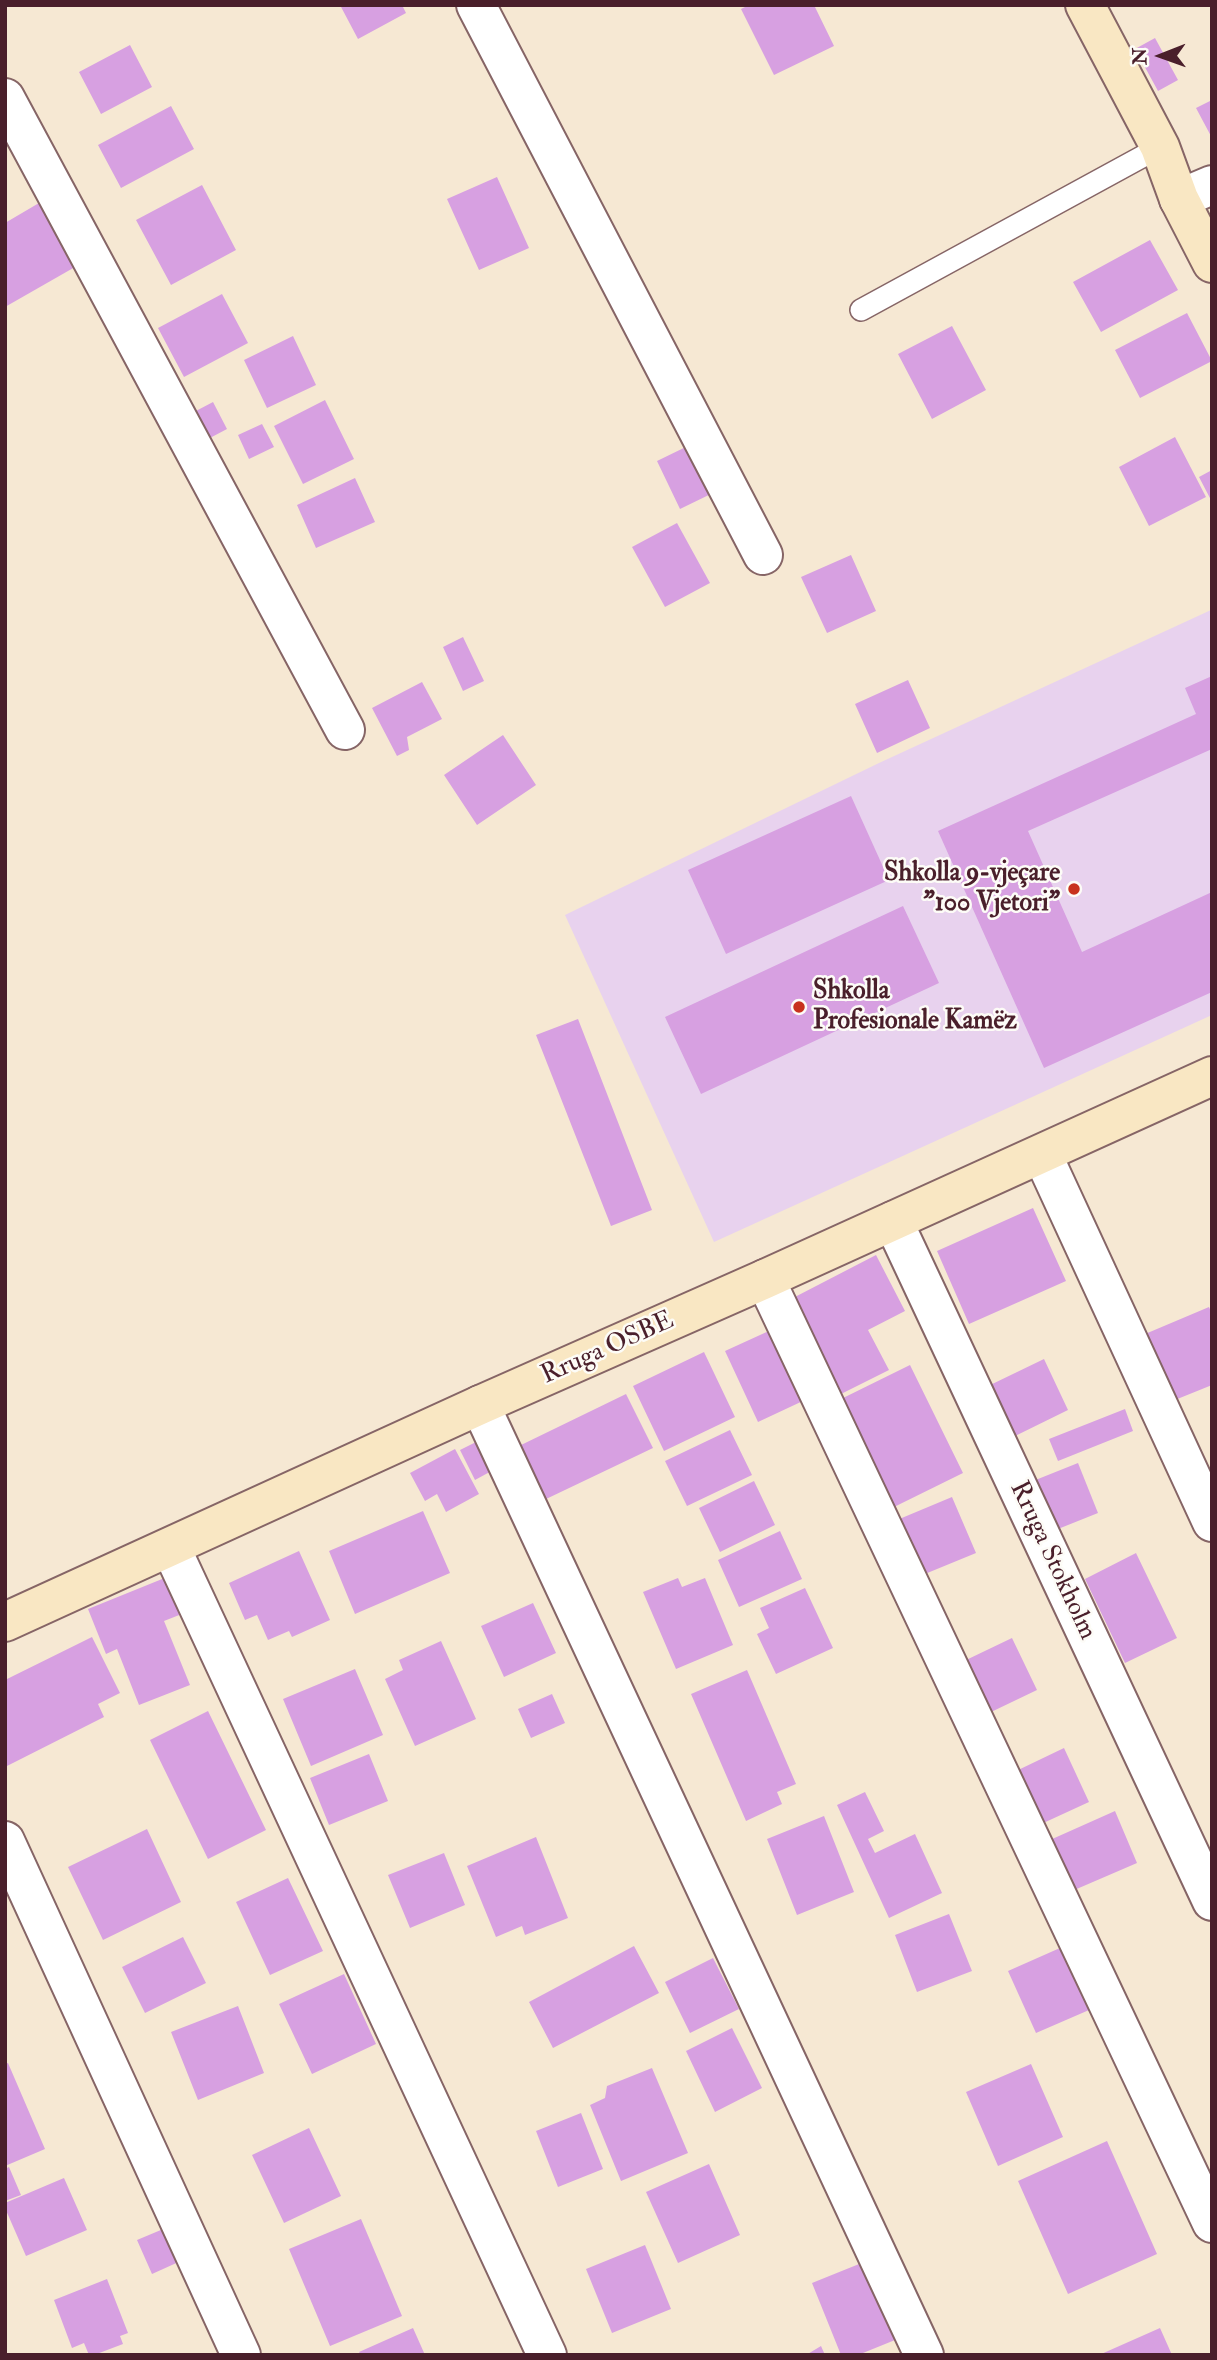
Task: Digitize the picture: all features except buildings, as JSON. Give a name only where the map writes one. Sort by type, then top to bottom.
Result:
[{"type":"street","points":[[475,5],[763,555]]},
{"type":"street","points":[[1085,5],[1160,147],[1195,192],[1212,263]]},
{"type":"street","points":[[5,98],[345,730]]},
{"type":"street","name":"Rruga OSBE","points":[[5,1622],[1212,1076]]},
{"type":"street","points":[[1042,1154],[1212,1522]]},
{"type":"street","name":"Rruga Stokholm","points":[[893,1221],[1212,1901]]},
{"type":"street","points":[[765,1279],[1212,2222]]},
{"type":"street","points":[[480,1405],[924,2355]]},
{"type":"street","points":[[171,1548],[547,2355]]},
{"type":"street","points":[[5,1841],[241,2355]]},
{"type":"lane","points":[[861,310],[1160,147]]},
{"type":"shaded area","points":[[1211,610],[1212,1015],[714,1242],[565,915],[879,763]]},
{"type":"place","name":"Shkolla 9-vjeçare \"100 Vjetori\"","points":[[1074,889]]},
{"type":"place","name":"Shkolla Profesionale Kamëz","points":[[799,1007]]}]
